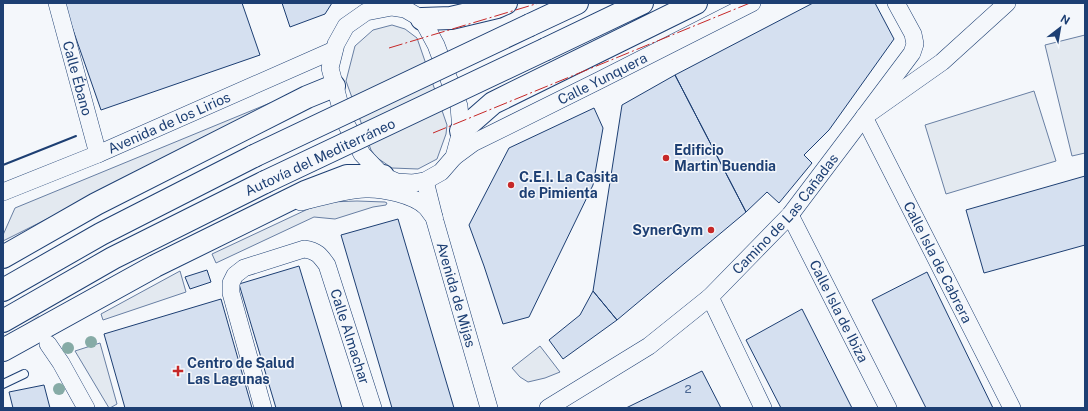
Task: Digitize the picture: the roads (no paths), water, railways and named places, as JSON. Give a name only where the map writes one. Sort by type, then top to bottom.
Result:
[{"type":"highway","name":"Autovía del Mediterráneo","points":[[3,290],[101,234],[254,156],[577,3]]},
{"type":"highway","name":"Autovía del Mediterráneo","points":[[3,321],[113,258],[265,182],[642,3]]},
{"type":"highway","points":[[461,131],[493,103],[696,3]]},
{"type":"highway","points":[[413,10],[451,18],[498,4]]},
{"type":"highway","points":[[3,257],[96,204],[307,97],[334,86]]},
{"type":"highway","points":[[3,350],[155,266],[305,192],[347,176],[383,176]]},
{"type":"street","name":"Calle Ébano","points":[[57,3],[98,154]]},
{"type":"street","name":"Calle Yunquera","points":[[454,156],[480,140],[752,3]]},
{"type":"street","points":[[864,117],[912,52],[915,44],[913,34],[896,3]]},
{"type":"street","name":"Camino de Las Cañadas","points":[[548,408],[649,346],[710,297],[790,215],[864,117],[942,62],[1007,3]]},
{"type":"street","points":[[392,7],[413,10],[436,45],[459,106],[461,131],[454,156],[441,172],[426,181],[412,184],[397,182],[383,176],[362,154],[344,120],[330,68],[334,50],[346,26],[364,8],[392,7]]},
{"type":"street","name":"Avenida de los Lirios","points":[[3,192],[98,154],[334,50]]},
{"type":"street","name":"Calle Isla de Cabrera","points":[[864,117],[1012,408]]},
{"type":"street","name":"Avenida de Mijas","points":[[426,181],[434,217],[489,408]]},
{"type":"street","points":[[268,211],[347,191],[366,188],[384,190],[403,195],[426,207],[434,217]]},
{"type":"street","name":"Calle Isla de Ibiza","points":[[790,215],[888,408]]},
{"type":"street","name":"Calle Almachar","points":[[264,408],[231,293],[231,283],[235,275],[244,268],[304,249],[312,250],[319,254],[327,265],[372,408]]},
{"type":"street","points":[[710,297],[763,408]]},
{"type":"street","points":[[48,344],[61,363],[86,408]]},
{"type":"lane","points":[[3,384],[24,374]]},
{"type":"tunnel","points":[[3,279],[45,339]]},
{"type":"place","name":"Edificio Martin Buendia","points":[[666,158]]},
{"type":"place","name":"C.E.I. La Casita de Pimienta","points":[[511,185]]},
{"type":"place","name":"SynerGym","points":[[711,230]]},
{"type":"place","name":"Centro de Salud Las Lagunas","points":[[178,371]]}]
